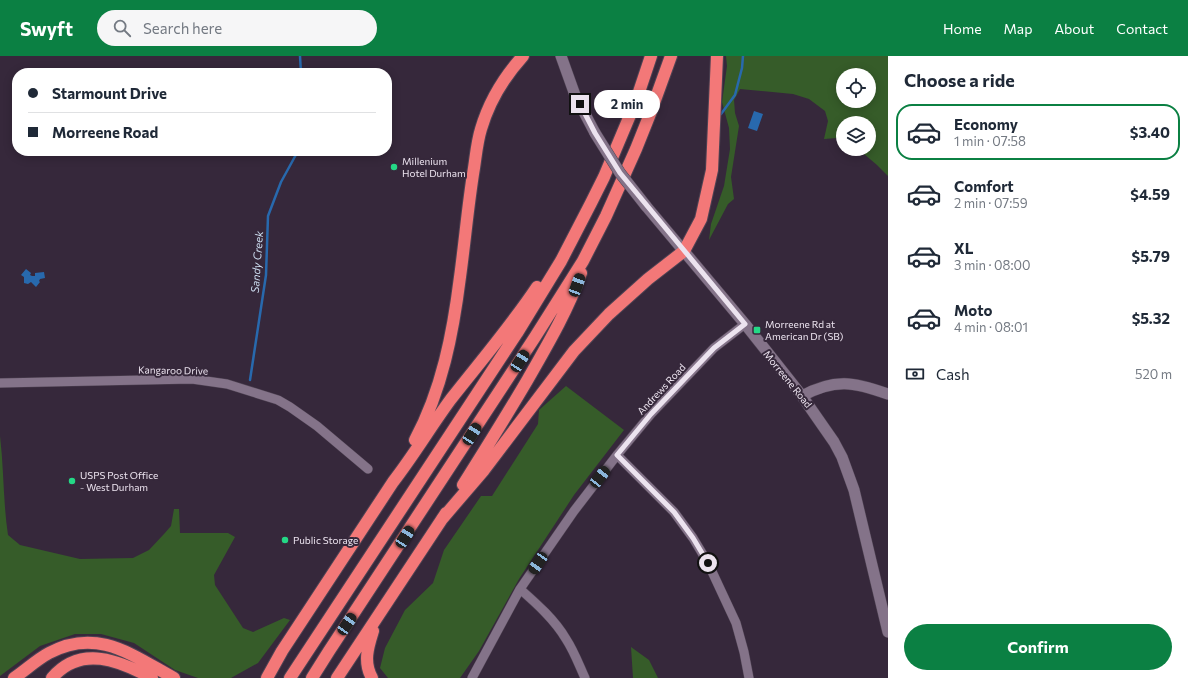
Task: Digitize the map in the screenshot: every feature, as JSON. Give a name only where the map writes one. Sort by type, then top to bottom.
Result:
[{"type":"highway","points":[[393,482],[426,415],[438,386],[446,358],[457,300],[470,195],[481,129],[502,82],[523,56]]},
{"type":"highway","points":[[290,678],[517,333],[561,261],[604,177],[636,101],[651,56]]},
{"type":"highway","points":[[312,678],[536,337],[590,247],[606,216],[636,149],[671,56]]},
{"type":"highway","points":[[442,519],[484,470],[574,351],[604,320],[648,279],[684,251],[701,219],[712,170],[717,56]]},
{"type":"highway","points":[[337,678],[442,519],[501,424],[573,297],[590,247]]},
{"type":"highway","points":[[267,678],[282,651],[393,482],[451,400],[525,305],[539,283],[561,261]]},
{"type":"highway","points":[[372,678],[369,673],[366,659],[368,647],[378,615]]},
{"type":"highway","points":[[14,678],[50,653],[65,646],[91,642],[103,643],[136,655],[174,678]]},
{"type":"highway","points":[[257,678],[282,651]]},
{"type":"highway","points":[[52,678],[61,669],[74,662],[82,659],[96,658],[128,665],[152,678]]},
{"type":"street","name":"Morreene Road","points":[[561,56],[576,94],[595,133],[620,173],[745,324],[820,419],[834,442],[849,473],[859,508],[888,632]]},
{"type":"street","name":"Andrews Road","points":[[472,678],[520,590],[574,511],[617,455],[651,414],[710,353],[745,324]]},
{"type":"street","name":"Kangaroo Drive","points":[[0,383],[192,379],[227,384],[278,400],[290,407],[317,426],[368,469]]},
{"type":"street","points":[[802,396],[813,390],[841,383],[862,385],[888,394]]},
{"type":"street","points":[[617,455],[674,512],[693,538],[708,563],[736,623],[744,650],[749,678]]},
{"type":"street","points":[[520,590],[549,616],[563,633],[585,678]]},
{"type":"green space","points":[[726,56],[888,56],[888,176],[866,156],[876,156],[876,116],[836,116],[836,138],[824,139],[828,121],[825,111],[809,99],[793,94],[740,89],[734,100],[735,113],[739,126],[731,177],[734,199],[728,204],[709,240],[711,224],[724,186],[730,149],[729,128],[722,102],[727,66]]},
{"type":"green space","points":[[566,386],[624,430],[574,495],[519,579],[479,651],[460,678],[388,678],[380,668],[385,648],[405,610],[433,583],[444,550],[481,496],[492,496],[538,424],[539,410]]},
{"type":"green space","points":[[0,436],[8,535],[20,545],[80,559],[133,558],[149,550],[171,526],[174,509],[179,509],[180,533],[228,533],[235,537],[214,575],[215,585],[243,628],[253,632],[284,618],[290,620],[258,663],[231,678],[198,678],[175,670],[134,643],[101,634],[75,634],[40,646],[0,676]]},
{"type":"green space","points":[[631,647],[649,660],[658,678],[633,678]]},
{"type":"water","points":[[754,111],[763,114],[757,131],[748,128]]},
{"type":"water","points":[[26,269],[32,276],[35,276],[35,273],[44,272],[45,278],[40,279],[40,282],[36,287],[31,282],[28,284],[24,283],[24,277],[21,275]]},
{"type":"waterway","name":"Sandy Creek","points":[[300,56],[301,68]]},
{"type":"waterway","points":[[721,114],[735,95],[742,68],[743,56]]},
{"type":"waterway","name":"Sandy Creek","points":[[250,380],[266,275],[268,216],[281,182],[295,156]]},
{"type":"place","name":"Millenium Hotel Durham","points":[[394,167]]},
{"type":"place","name":"Morreene Rd at American Dr (SB)","points":[[757,330]]},
{"type":"place","name":"USPS Post Office - West Durham","points":[[72,481]]},
{"type":"place","name":"Public Storage","points":[[285,540]]},
{"type":"route","points":[[580,104],[595,133],[620,173],[745,324],[714,348],[651,414],[617,455],[674,512],[693,538],[708,563]]}]
